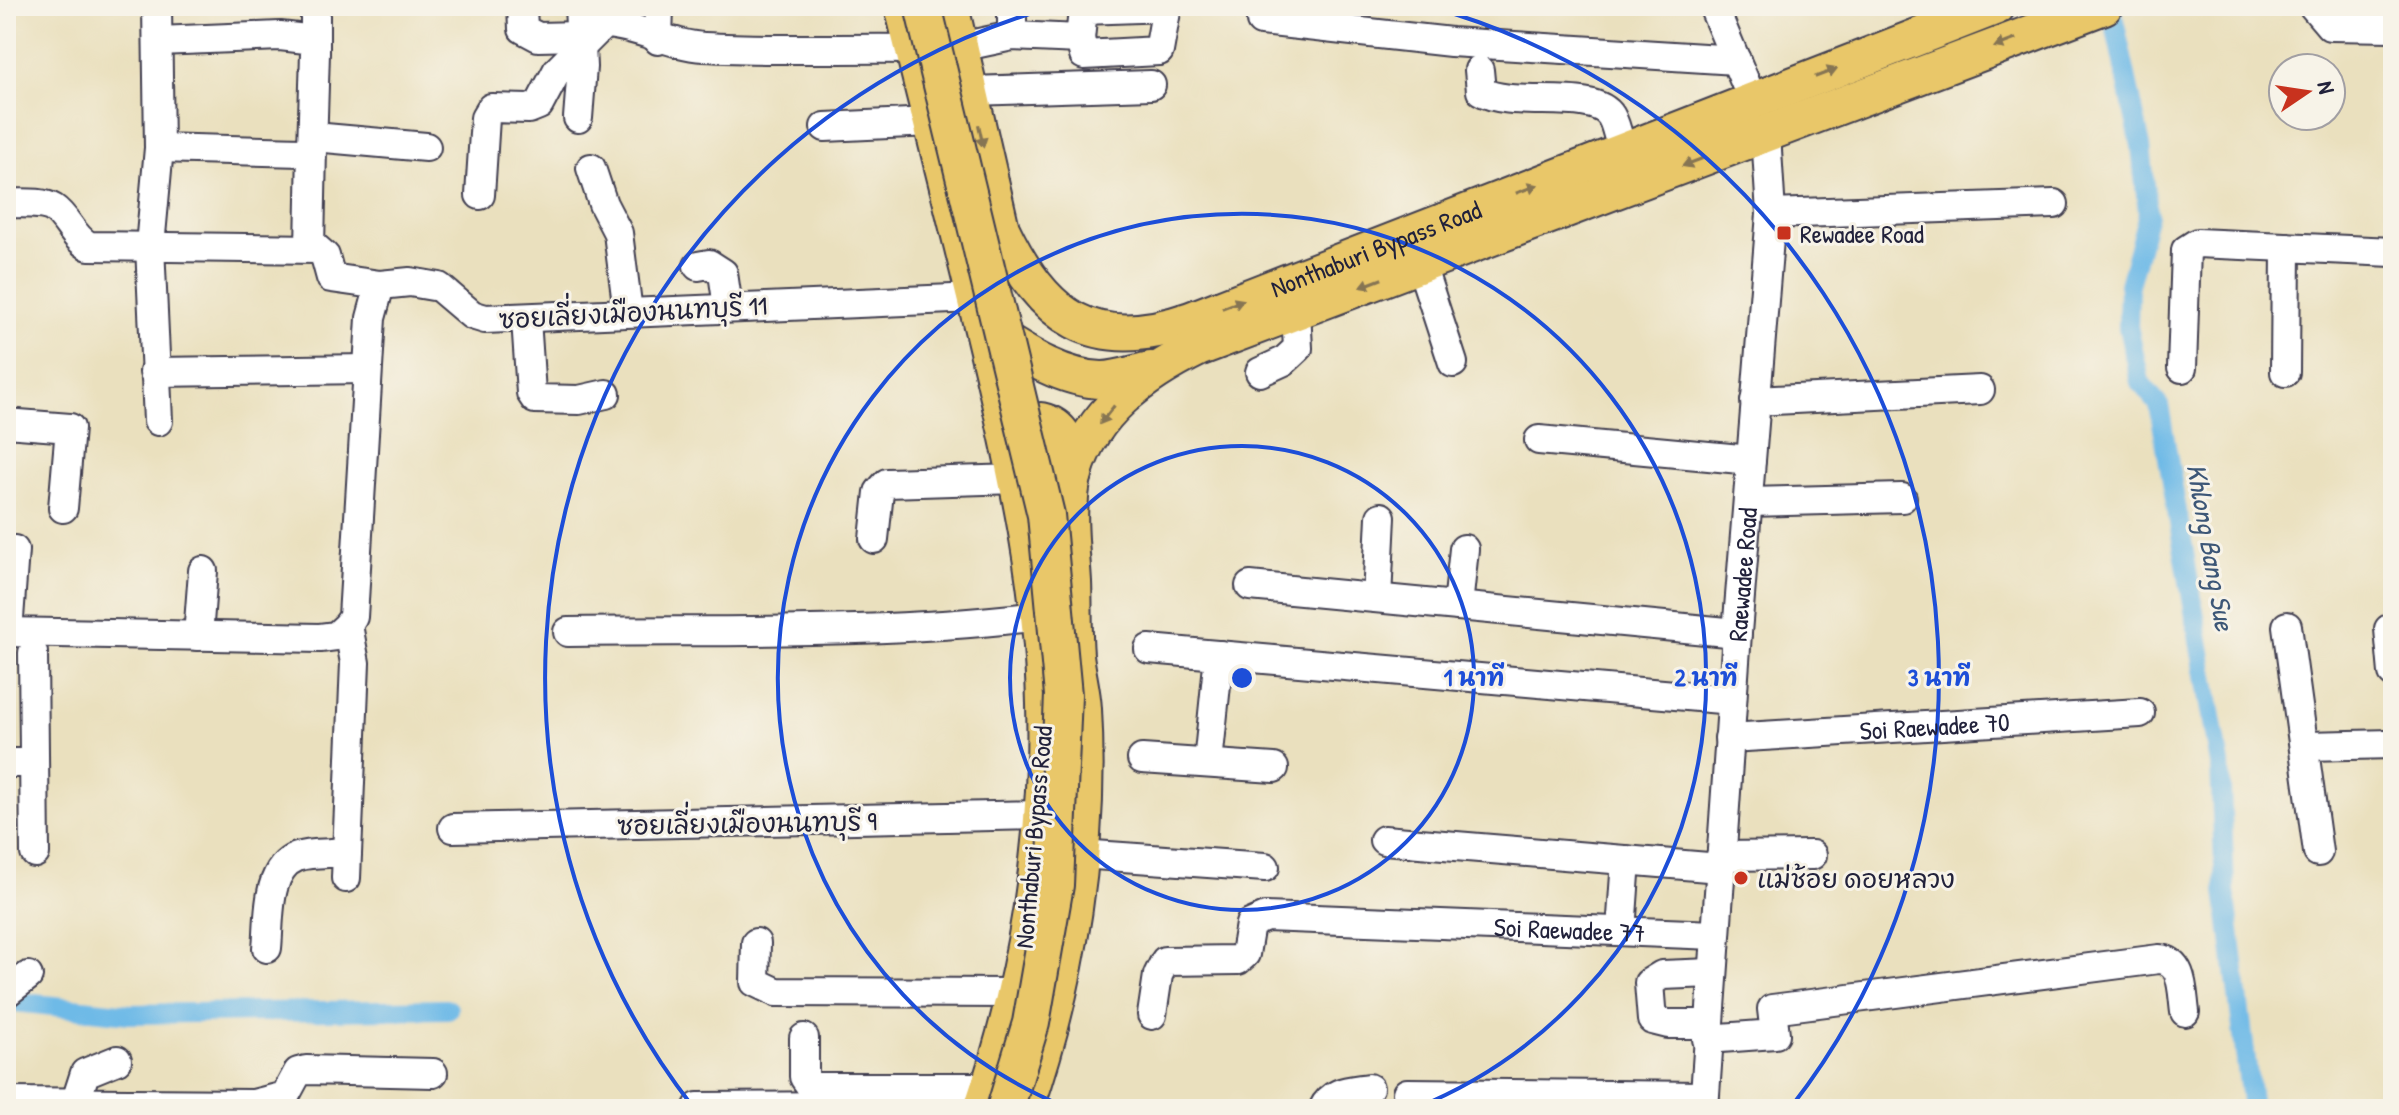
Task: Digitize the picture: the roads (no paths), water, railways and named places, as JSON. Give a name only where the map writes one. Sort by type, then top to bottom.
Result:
[{"type":"main road","name":"Nonthaburi Bypass Road","points":[[903,6],[1016,476],[1038,616],[1045,703],[1041,815],[1027,933],[992,1102]]},
{"type":"main road","points":[[923,6],[1046,515],[1063,695],[1055,885],[1031,1023],[992,1102]]},
{"type":"main road","name":"Nonthaburi Bypass Road","points":[[950,6],[1001,229],[1015,258],[1039,293],[1081,324],[1130,335],[1160,331],[1997,6]]},
{"type":"main road","name":"Nonthaburi Bypass Road","points":[[979,312],[1047,365],[1104,380],[1157,368],[1198,348],[2091,11]]},
{"type":"main road","points":[[1047,365],[1039,350],[1042,334],[1054,327],[1081,324]]},
{"type":"main road","name":"Nonthaburi Bypass Road","points":[[1025,1109],[1090,856],[1084,793],[1083,707],[1075,655],[1070,546],[1074,474],[1104,417],[1157,368]]},
{"type":"main road","points":[[1016,476],[1030,428],[1041,421],[1054,424],[1065,435],[1074,474]]},
{"type":"street","points":[[157,6],[159,148],[150,246],[158,421]]},
{"type":"street","points":[[6,203],[48,206],[56,210],[77,240],[89,246],[310,248],[315,6]]},
{"type":"street","points":[[522,6],[523,29],[538,37],[579,42]]},
{"type":"street","points":[[578,118],[582,67],[579,6]]},
{"type":"street","points":[[658,40],[659,6]]},
{"type":"street","points":[[1012,6],[1012,36]]},
{"type":"street","points":[[1167,6],[1159,51],[1084,55],[1080,39],[1083,8],[1167,6]]},
{"type":"street","points":[[1713,6],[1753,101]]},
{"type":"street","points":[[2313,6],[2330,26],[2393,27]]},
{"type":"street","points":[[1261,21],[1451,42],[1736,60]]},
{"type":"street","points":[[480,195],[485,118],[491,108],[529,109],[539,105],[557,71],[579,42],[604,24],[618,25],[658,40],[703,47],[913,49]]},
{"type":"street","points":[[158,41],[280,36],[315,40]]},
{"type":"street","points":[[960,47],[1012,36],[1080,39]]},
{"type":"street","points":[[1479,70],[1481,91],[1495,99],[1580,102],[1605,108],[1613,118],[1622,152]]},
{"type":"street","points":[[971,91],[1151,85]]},
{"type":"street","points":[[825,127],[931,122]]},
{"type":"street","name":"Raewadee Road","points":[[1704,1102],[1729,738],[1771,214],[1766,134]]},
{"type":"street","points":[[159,148],[302,152],[313,142],[426,147]]},
{"type":"street","points":[[591,168],[603,204],[618,233],[628,312]]},
{"type":"street","points":[[1771,214],[2054,204]]},
{"type":"street","points":[[2182,368],[2186,250],[2197,243],[2393,252]]},
{"type":"street","points":[[2285,372],[2286,247]]},
{"type":"street","name":"ซอยเลี่ยงเมืองนนทบุรี 11","points":[[310,248],[324,253],[331,278],[380,285],[410,282],[439,287],[472,315],[485,319],[728,307],[979,312]]},
{"type":"street","points":[[698,266],[709,264],[723,273],[728,307]]},
{"type":"street","points":[[1421,265],[1453,363]]},
{"type":"street","points":[[14,550],[7,632],[336,636],[353,617],[371,318],[380,285]]},
{"type":"street","points":[[1260,372],[1284,361],[1298,348],[1296,312]]},
{"type":"street","points":[[526,319],[531,393],[535,399],[579,400],[606,394]]},
{"type":"street","points":[[154,372],[367,369]]},
{"type":"street","points":[[1755,401],[1980,390]]},
{"type":"street","points":[[6,423],[70,428],[63,508]]},
{"type":"street","points":[[1539,440],[1751,460]]},
{"type":"street","points":[[874,539],[879,492],[887,483],[1016,476]]},
{"type":"street","points":[[1749,502],[1902,498]]},
{"type":"street","points":[[1377,598],[1381,517]]},
{"type":"street","points":[[1458,606],[1464,549]]},
{"type":"street","points":[[198,636],[203,571]]},
{"type":"street","points":[[1250,586],[1737,633]]},
{"type":"street","points":[[568,632],[879,630],[949,627],[1038,616]]},
{"type":"street","points":[[267,948],[274,885],[281,869],[299,856],[346,865],[355,663],[348,625]]},
{"type":"street","points":[[2287,626],[2306,746],[2318,852]]},
{"type":"street","points":[[2389,629],[2393,673]]},
{"type":"street","points":[[1149,649],[1732,700]]},
{"type":"street","points":[[33,653],[20,763],[35,853]]},
{"type":"street","points":[[1208,763],[1219,655]]},
{"type":"street","name":"Soi Raewadee 70","points":[[1729,738],[2140,713]]},
{"type":"street","points":[[2306,746],[2393,744]]},
{"type":"street","points":[[1142,759],[1274,768]]},
{"type":"street","name":"ซอยเลี่ยงเมืองนนทบุรี 9","points":[[453,828],[1041,815]]},
{"type":"street","points":[[1384,840],[1626,860],[1720,862],[1812,855]]},
{"type":"street","points":[[1090,856],[1265,867]]},
{"type":"street","points":[[1621,931],[1626,860]]},
{"type":"street","name":"Soi Raewadee 77","points":[[1152,1015],[1158,975],[1165,961],[1238,960],[1245,954],[1247,929],[1260,918],[1715,935]]},
{"type":"street","points":[[756,943],[755,982],[776,992],[1014,993]]},
{"type":"street","points":[[1712,973],[1662,975],[1649,983],[1652,1020],[1707,1041],[1777,1053],[1772,1009],[2159,959],[2169,960],[2178,970],[2185,1012]]},
{"type":"street","points":[[804,1038],[806,1084],[992,1102]]},
{"type":"street","points":[[75,1104],[85,1073],[117,1060]]},
{"type":"street","points":[[6,1102],[261,1103],[285,1096],[298,1072],[306,1070],[433,1073]]},
{"type":"street","points":[[698,1107],[858,1106],[866,1102],[872,1088]]},
{"type":"street","points":[[1323,1109],[1327,1100],[1337,1093],[1369,1088]]},
{"type":"street","points":[[1407,1093],[1704,1102]]},
{"type":"waterway","name":"Khlong Bang Sue","points":[[2111,6],[2141,146],[2148,214],[2129,285],[2128,327],[2140,382],[2159,405],[2220,764],[2225,890],[2252,1109]]},
{"type":"waterway","points":[[6,1001],[130,1014],[448,1009]]},
{"type":"place","name":"Rewadee Road","points":[[1784,233]]},
{"type":"place","name":"แม่ช้อย ดอยหลวง","points":[[1741,878]]}]
